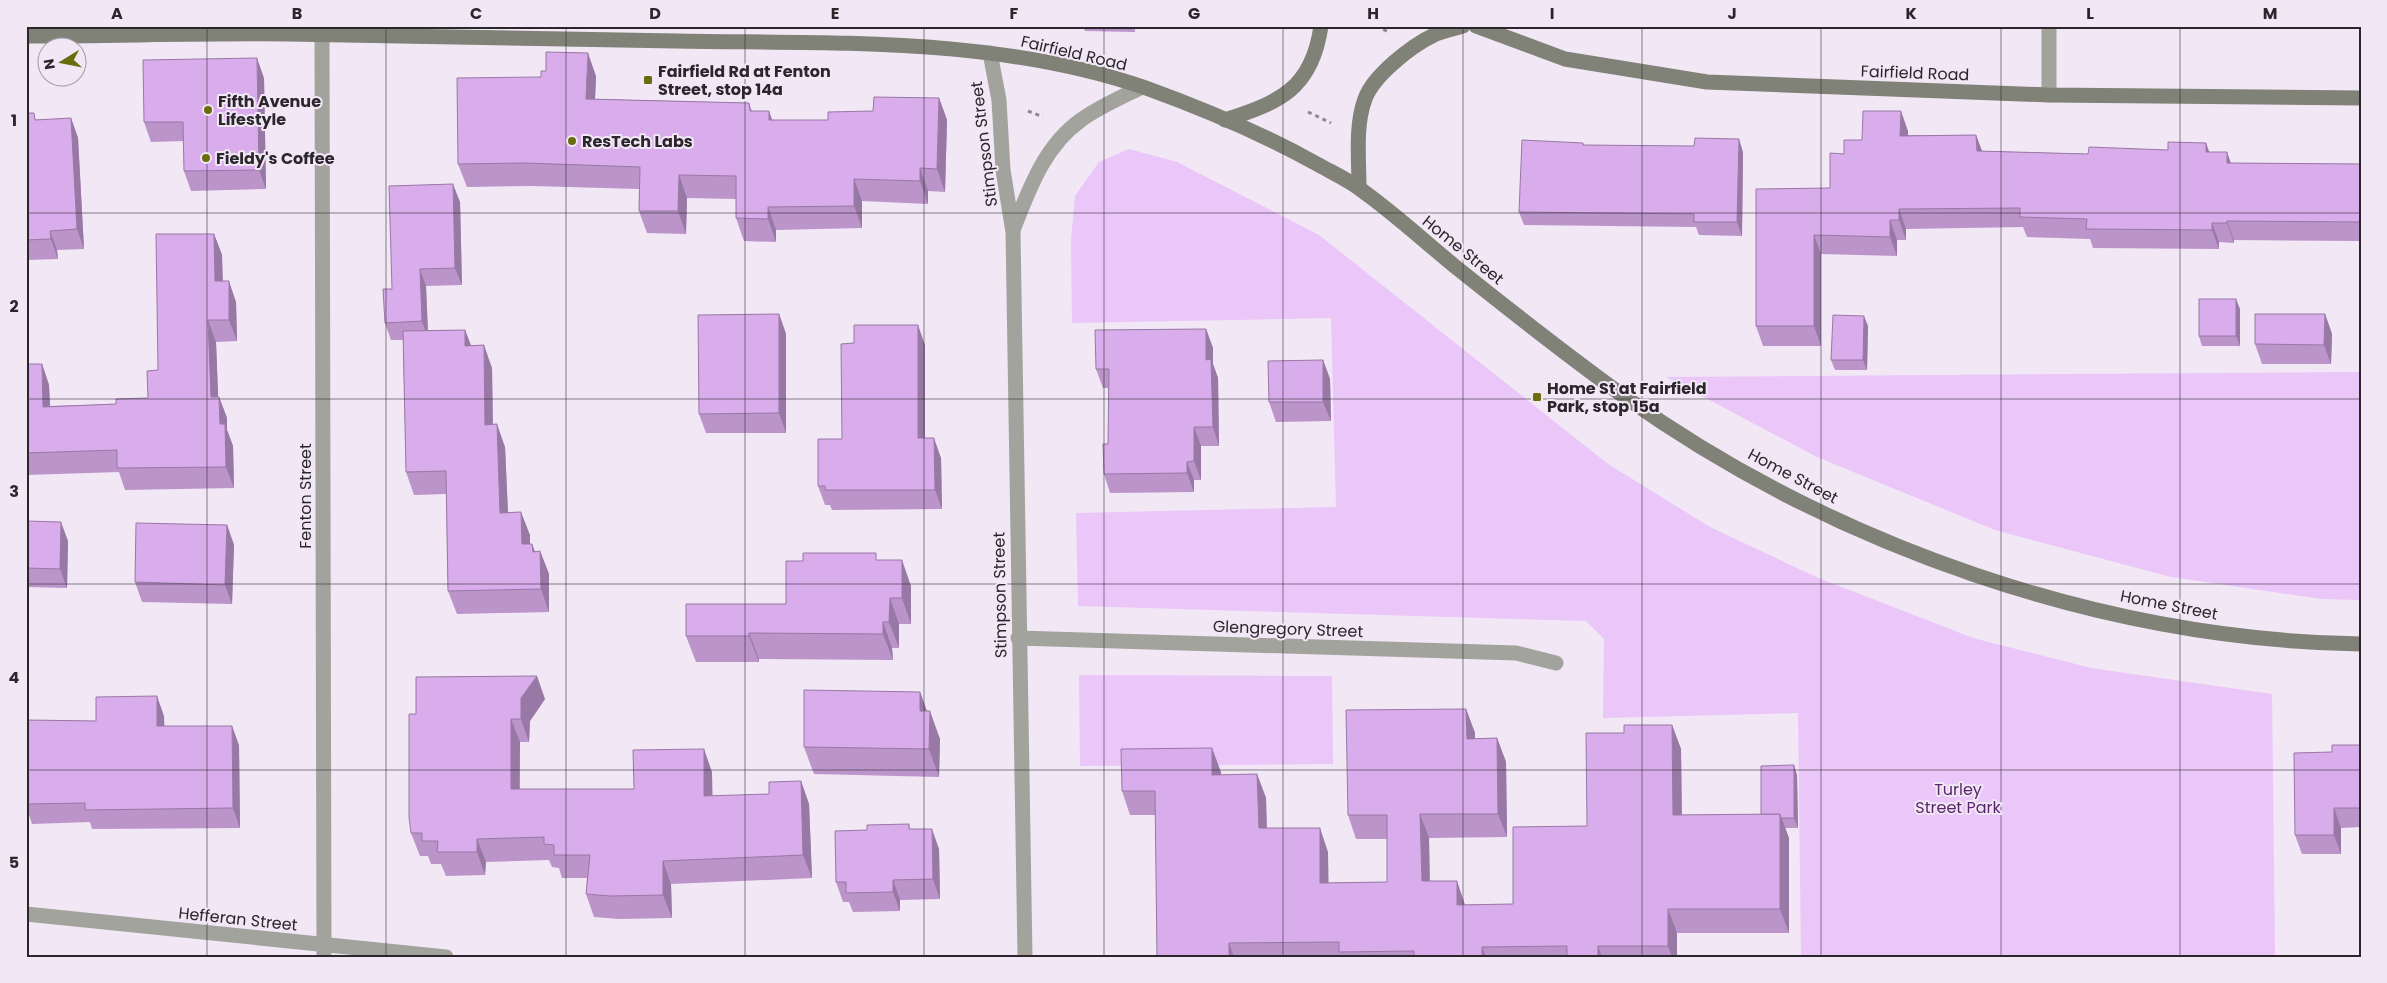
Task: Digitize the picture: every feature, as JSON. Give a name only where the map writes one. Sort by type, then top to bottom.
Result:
[{"type":"main road","points":[[1225,120],[1257,109],[1280,97],[1304,77],[1315,55],[1321,26]]},
{"type":"main road","points":[[1359,187],[1360,128],[1365,99],[1383,73],[1408,52],[1434,35],[1463,26]]},
{"type":"main road","name":"Fairfield Road","points":[[1476,26],[1565,59],[1707,82],[2049,95],[2361,98]]},
{"type":"main road","name":"Fairfield Road","points":[[26,36],[288,30],[322,36],[876,44],[990,53],[1059,66],[1142,87],[1225,120],[1292,150]]},
{"type":"main road","name":"Home Street","points":[[1292,150],[1359,187],[1499,302],[1620,394],[1677,433],[1794,498],[1869,535],[2043,596],[2137,619],[2237,636],[2361,644]]},
{"type":"street","points":[[2049,26],[2049,95]]},
{"type":"street","name":"Fenton Street","points":[[322,36],[324,951]]},
{"type":"street","name":"Stimpson Street","points":[[990,53],[999,100],[1003,170],[1013,232],[1018,638],[1025,957]]},
{"type":"street","name":"Stimpson Street","points":[[1013,232],[1037,170],[1057,144],[1080,120],[1142,87]]},
{"type":"street","name":"Glengregory Street","points":[[1018,638],[1516,653],[1556,663]]},
{"type":"street","name":"Hefferan Street","points":[[26,914],[324,951],[446,957]]},
{"type":"path","points":[[1302,109],[1333,124]]},
{"type":"path","points":[[1023,110],[1048,118]]},
{"type":"green space","name":"Turley Street Park","points":[[1129,149],[1177,162],[1319,235],[1608,464],[1710,527],[1816,577],[1973,638],[2091,668],[2272,694],[2275,957],[1801,957],[1798,713],[1603,718],[1604,639],[1586,621],[1078,606],[1076,513],[1336,507],[1331,318],[1072,323],[1071,240],[1075,196],[1099,162]]},
{"type":"green space","points":[[2361,372],[2361,600],[2321,599],[2171,577],[1995,530],[1817,457],[1666,377]]},
{"type":"green space","points":[[1079,675],[1332,676],[1333,764],[1080,766]]},
{"type":"building","points":[[546,52],[588,53],[586,99],[749,103],[750,111],[769,111],[769,120],[828,120],[828,112],[873,111],[874,97],[939,98],[937,169],[920,168],[920,181],[854,179],[854,206],[768,207],[768,219],[736,218],[736,176],[679,175],[678,211],[639,211],[640,167],[524,163],[458,164],[457,78],[541,77],[541,71],[546,71]]},
{"type":"building","name":"Fifth Avenue Lifestyle","points":[[257,58],[259,170],[184,171],[183,122],[144,122],[143,60]]},
{"type":"building","points":[[1863,111],[1901,111],[1900,136],[1976,135],[1977,151],[2088,154],[2089,147],[2168,150],[2168,142],[2206,143],[2206,152],[2227,152],[2227,163],[2361,164],[2361,222],[2227,221],[2227,223],[2212,223],[2212,230],[2086,229],[2087,219],[2020,217],[2020,208],[1899,209],[1899,220],[1890,220],[1890,237],[1814,235],[1814,326],[1756,326],[1756,189],[1830,188],[1830,153],[1844,154],[1844,140],[1862,140]]},
{"type":"building","points":[[26,113],[34,113],[35,120],[71,118],[77,229],[50,231],[51,239],[26,240]]},
{"type":"building","points":[[1695,138],[1739,139],[1737,222],[1694,222],[1694,214],[1519,212],[1522,140],[1583,143],[1583,145],[1694,146]]},
{"type":"building","points":[[453,184],[455,268],[420,269],[422,321],[385,323],[383,289],[392,289],[389,186]]},
{"type":"building","points":[[156,234],[214,234],[215,281],[229,281],[229,320],[208,320],[211,397],[219,397],[220,424],[225,424],[226,467],[117,468],[117,450],[26,453],[26,364],[42,364],[43,407],[116,404],[116,399],[148,398],[147,371],[158,370]]},
{"type":"building","points":[[2199,299],[2236,299],[2236,336],[2199,336]]},
{"type":"building","points":[[779,314],[779,413],[699,414],[698,315]]},
{"type":"building","points":[[2255,314],[2325,314],[2324,345],[2255,344]]},
{"type":"building","points":[[1833,315],[1864,316],[1863,360],[1831,360]]},
{"type":"building","points":[[854,325],[918,325],[918,438],[934,438],[935,490],[825,490],[825,486],[818,486],[818,439],[842,439],[841,344],[854,343]]},
{"type":"building","points":[[1206,329],[1206,360],[1211,359],[1213,427],[1194,427],[1194,461],[1187,462],[1187,473],[1104,474],[1103,444],[1108,444],[1109,369],[1096,369],[1095,330]]},
{"type":"building","points":[[465,330],[465,346],[484,345],[485,425],[497,424],[500,513],[521,512],[522,544],[532,544],[533,552],[540,551],[541,589],[448,591],[446,471],[406,472],[403,331]]},
{"type":"building","points":[[1323,360],[1323,402],[1269,402],[1268,361]]},
{"type":"building","points":[[26,521],[61,522],[60,569],[26,568]]},
{"type":"building","points":[[136,523],[227,525],[225,585],[135,582]]},
{"type":"building","points":[[803,553],[876,553],[876,560],[902,560],[902,598],[890,598],[889,622],[883,622],[883,634],[749,633],[749,636],[686,636],[686,604],[786,604],[786,561],[803,561]]},
{"type":"building","points":[[537,676],[521,698],[521,719],[511,719],[511,789],[634,789],[633,750],[704,749],[704,796],[769,794],[769,782],[801,781],[803,855],[663,861],[663,895],[611,896],[586,894],[590,855],[554,855],[554,845],[544,844],[544,837],[477,839],[477,852],[437,852],[438,841],[422,841],[422,833],[411,833],[409,817],[409,714],[416,714],[416,677]]},
{"type":"building","points":[[804,690],[920,692],[920,711],[930,711],[929,749],[804,747]]},
{"type":"building","points":[[157,696],[157,726],[232,726],[233,808],[85,810],[85,803],[26,804],[26,720],[96,721],[96,697]]},
{"type":"building","points":[[1466,709],[1467,739],[1497,738],[1498,814],[1420,814],[1422,881],[1457,881],[1457,905],[1513,904],[1513,827],[1587,826],[1586,733],[1624,733],[1624,725],[1672,725],[1673,815],[1780,814],[1780,909],[1668,909],[1668,946],[1598,946],[1598,957],[1567,957],[1567,946],[1482,947],[1482,957],[1414,957],[1414,951],[1339,952],[1339,942],[1229,943],[1229,957],[1157,957],[1155,791],[1122,791],[1121,749],[1212,748],[1212,775],[1257,774],[1259,828],[1320,828],[1320,883],[1387,882],[1387,815],[1348,815],[1346,710]]},
{"type":"building","points":[[2332,745],[2361,745],[2361,808],[2334,808],[2334,835],[2295,835],[2294,753],[2332,752]]},
{"type":"building","points":[[1794,765],[1794,818],[1781,818],[1780,814],[1761,814],[1761,766]]},
{"type":"building","points":[[909,824],[909,829],[932,829],[933,879],[893,880],[893,892],[846,893],[846,882],[836,882],[835,831],[867,830],[867,825]]},
{"type":"place","name":"Fairfield Rd at Fenton Street, stop 14a","points":[[648,80]]},
{"type":"place","name":"Fifth Avenue Lifestyle","points":[[208,110]]},
{"type":"place","name":"ResTech Labs","points":[[572,141]]},
{"type":"place","name":"Fieldy's Coffee","points":[[206,158]]},
{"type":"place","name":"Home St at Fairfield Park, stop 15a","points":[[1537,397]]}]
